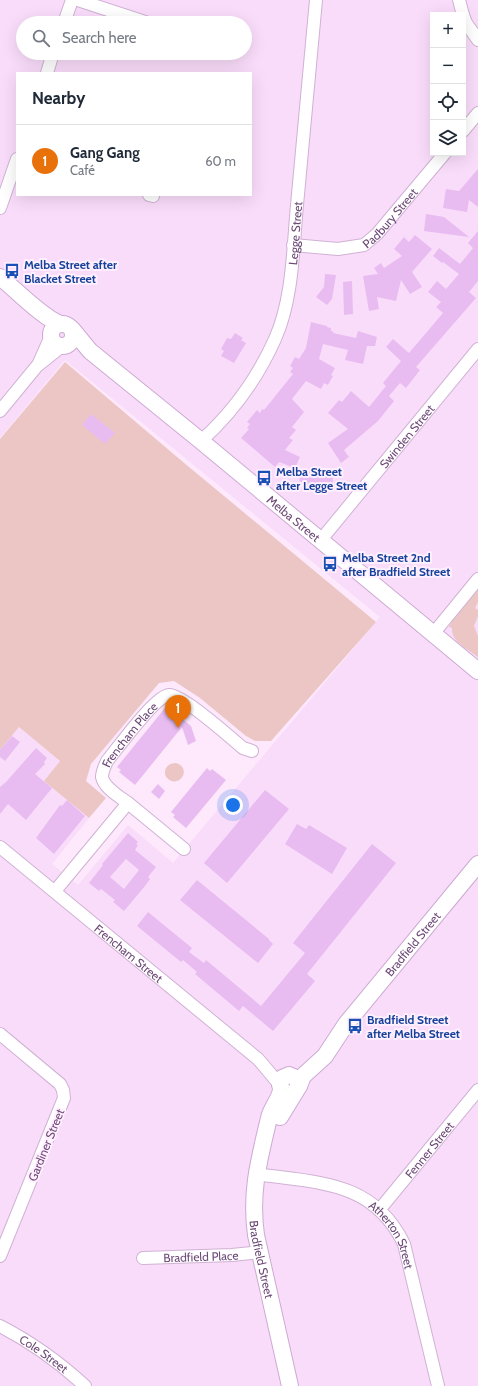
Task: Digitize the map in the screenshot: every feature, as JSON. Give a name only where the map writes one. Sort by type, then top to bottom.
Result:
[{"type":"street","points":[[66,16],[72,0]]},
{"type":"street","points":[[78,0],[127,16]]},
{"type":"street","name":"Legge Street","points":[[201,441],[211,432],[249,387],[275,338],[288,293],[316,0]]},
{"type":"street","points":[[459,0],[462,12]]},
{"type":"street","points":[[466,23],[478,40]]},
{"type":"street","points":[[47,72],[51,60]]},
{"type":"street","points":[[466,127],[478,113]]},
{"type":"street","name":"Padbury Street","points":[[293,245],[338,249],[364,245],[382,228],[442,156]]},
{"type":"street","points":[[0,208],[16,162]]},
{"type":"street","name":"Melba Street","points":[[0,277],[40,312],[60,336],[90,351],[478,671]]},
{"type":"street","points":[[0,411],[60,336]]},
{"type":"street","name":"Swinden Street","points":[[320,541],[478,349]]},
{"type":"street","points":[[433,634],[478,579]]},
{"type":"street","name":"Frencham Place","points":[[184,850],[110,789],[102,777],[107,761],[153,705],[163,696],[171,694],[184,700],[243,748],[252,751]]},
{"type":"street","points":[[55,891],[128,803]]},
{"type":"street","name":"Frencham Street","points":[[0,847],[289,1084]]},
{"type":"street","name":"Bradfield Street","points":[[290,1386],[256,1235],[253,1211],[256,1174],[269,1117],[278,1100],[305,1063],[346,1024],[478,864]]},
{"type":"street","name":"Gardiner Street","points":[[0,1034],[60,1084],[63,1090],[64,1098],[0,1256]]},
{"type":"street","name":"Fenner Street","points":[[380,1209],[478,1090]]},
{"type":"street","name":"Atherton Street","points":[[256,1174],[328,1185],[348,1190],[364,1198],[380,1209],[396,1229],[404,1244],[438,1386]]},
{"type":"street","name":"Bradfield Place","points":[[143,1258],[232,1255],[260,1252]]},
{"type":"street","name":"Cole Street","points":[[0,1326],[18,1335],[47,1354],[85,1386]]},
{"type":"shaded area","points":[[0,0],[478,0],[478,1386],[0,1386],[0,750],[19,727],[60,761],[44,781],[89,818],[52,864],[78,885],[128,825],[173,863],[380,617],[65,360],[0,438]]},
{"type":"shaded area","points":[[65,362],[376,622],[271,741],[255,741],[246,736],[200,698],[174,681],[159,683],[91,764],[86,781],[106,798],[89,818],[44,781],[60,761],[19,727],[0,750],[0,439]]},
{"type":"shaded area","points":[[478,589],[478,602],[475,608],[478,610],[478,616],[474,626],[478,636],[478,657],[457,641],[452,633],[452,628],[449,627],[452,621]]},
{"type":"shaded area","points":[[176,763],[181,766],[184,773],[179,780],[171,781],[166,777],[165,769],[170,764]]},
{"type":"building","points":[[478,169],[478,207],[469,200],[467,212],[443,208],[446,189],[459,191]]},
{"type":"building","points":[[426,214],[444,217],[469,237],[424,231]]},
{"type":"building","points":[[478,231],[478,281],[469,292],[476,298],[416,367],[420,370],[406,388],[400,383],[389,396],[394,401],[378,421],[344,450],[349,457],[341,463],[328,443],[348,429],[328,413],[339,400],[342,402],[351,391],[369,407],[386,386],[383,383],[401,361],[386,347],[393,339],[409,353],[443,313],[436,307],[441,302],[428,292],[437,281],[446,289],[459,274],[433,256],[439,248],[460,264],[473,248],[468,243]]},
{"type":"building","points":[[415,235],[432,249],[412,272],[422,287],[410,294],[401,280],[396,301],[377,297],[379,309],[369,311],[363,276],[378,274],[374,268],[381,263],[384,268],[402,256],[394,249],[404,237],[409,242]]},
{"type":"building","points":[[325,274],[336,275],[332,299],[327,305],[316,297],[324,287]]},
{"type":"building","points":[[352,281],[353,314],[344,315],[343,282]]},
{"type":"building","points":[[311,322],[331,328],[331,331],[334,332],[333,333],[356,338],[358,331],[377,337],[375,346],[367,346],[363,364],[345,360],[348,350],[323,344],[319,359],[335,368],[331,375],[333,376],[328,385],[324,383],[321,389],[306,381],[292,399],[304,412],[292,427],[296,430],[289,438],[293,440],[285,450],[300,457],[295,468],[279,462],[275,467],[241,438],[249,429],[247,428],[250,424],[247,422],[257,410],[260,413],[262,409],[264,410],[293,374],[290,372],[293,368],[290,366],[295,357],[299,359],[306,348]]},
{"type":"building","points":[[235,333],[243,338],[241,340],[246,343],[234,363],[221,356],[224,351],[221,349],[227,338],[231,339]]},
{"type":"building","points":[[91,414],[115,433],[105,444],[82,425]]},
{"type":"building","points":[[332,469],[333,483],[300,487],[299,472]]},
{"type":"building","points":[[165,708],[168,711],[170,709],[191,726],[196,741],[188,745],[182,727],[135,785],[119,772],[121,770],[117,767]]},
{"type":"building","points":[[12,736],[20,742],[5,761],[0,757],[0,750]]},
{"type":"building","points":[[36,748],[47,758],[44,762],[45,764],[35,774],[52,788],[26,820],[8,804],[0,814],[0,787]]},
{"type":"building","points":[[207,768],[210,771],[212,769],[226,780],[186,828],[173,817],[175,815],[171,812]]},
{"type":"building","points":[[158,784],[165,791],[159,799],[151,792]]},
{"type":"building","points":[[265,790],[289,809],[227,883],[204,863]]},
{"type":"building","points":[[67,800],[85,816],[54,854],[36,838],[60,805],[62,806]]},
{"type":"building","points":[[297,824],[306,829],[309,825],[347,848],[332,874],[285,844]]},
{"type":"building","points":[[128,833],[138,842],[135,850],[156,867],[148,877],[150,879],[145,886],[124,911],[113,902],[115,900],[101,889],[99,891],[89,883],[103,865],[102,864]],"holes":[[[126,859],[139,870],[124,889],[110,877]]]},
{"type":"building","points":[[372,844],[396,863],[307,974],[315,981],[273,1031],[243,1006],[239,1011],[195,974],[197,972],[183,960],[181,962],[137,926],[148,912],[192,948],[189,952],[204,963],[206,960],[261,1006],[305,953],[293,943]]},
{"type":"building","points":[[197,880],[269,939],[273,944],[258,963],[180,900]]},
{"type":"place","name":"Melba Street after Blacket Street","points":[[12,271]]},
{"type":"place","name":"Melba Street after Legge Street","points":[[264,478]]},
{"type":"place","name":"Melba Street 2nd after Bradfield Street","points":[[330,564]]},
{"type":"place","name":"Gang Gang","points":[[178,728]]},
{"type":"place","name":"Bradfield Street after Melba Street","points":[[355,1026]]}]
